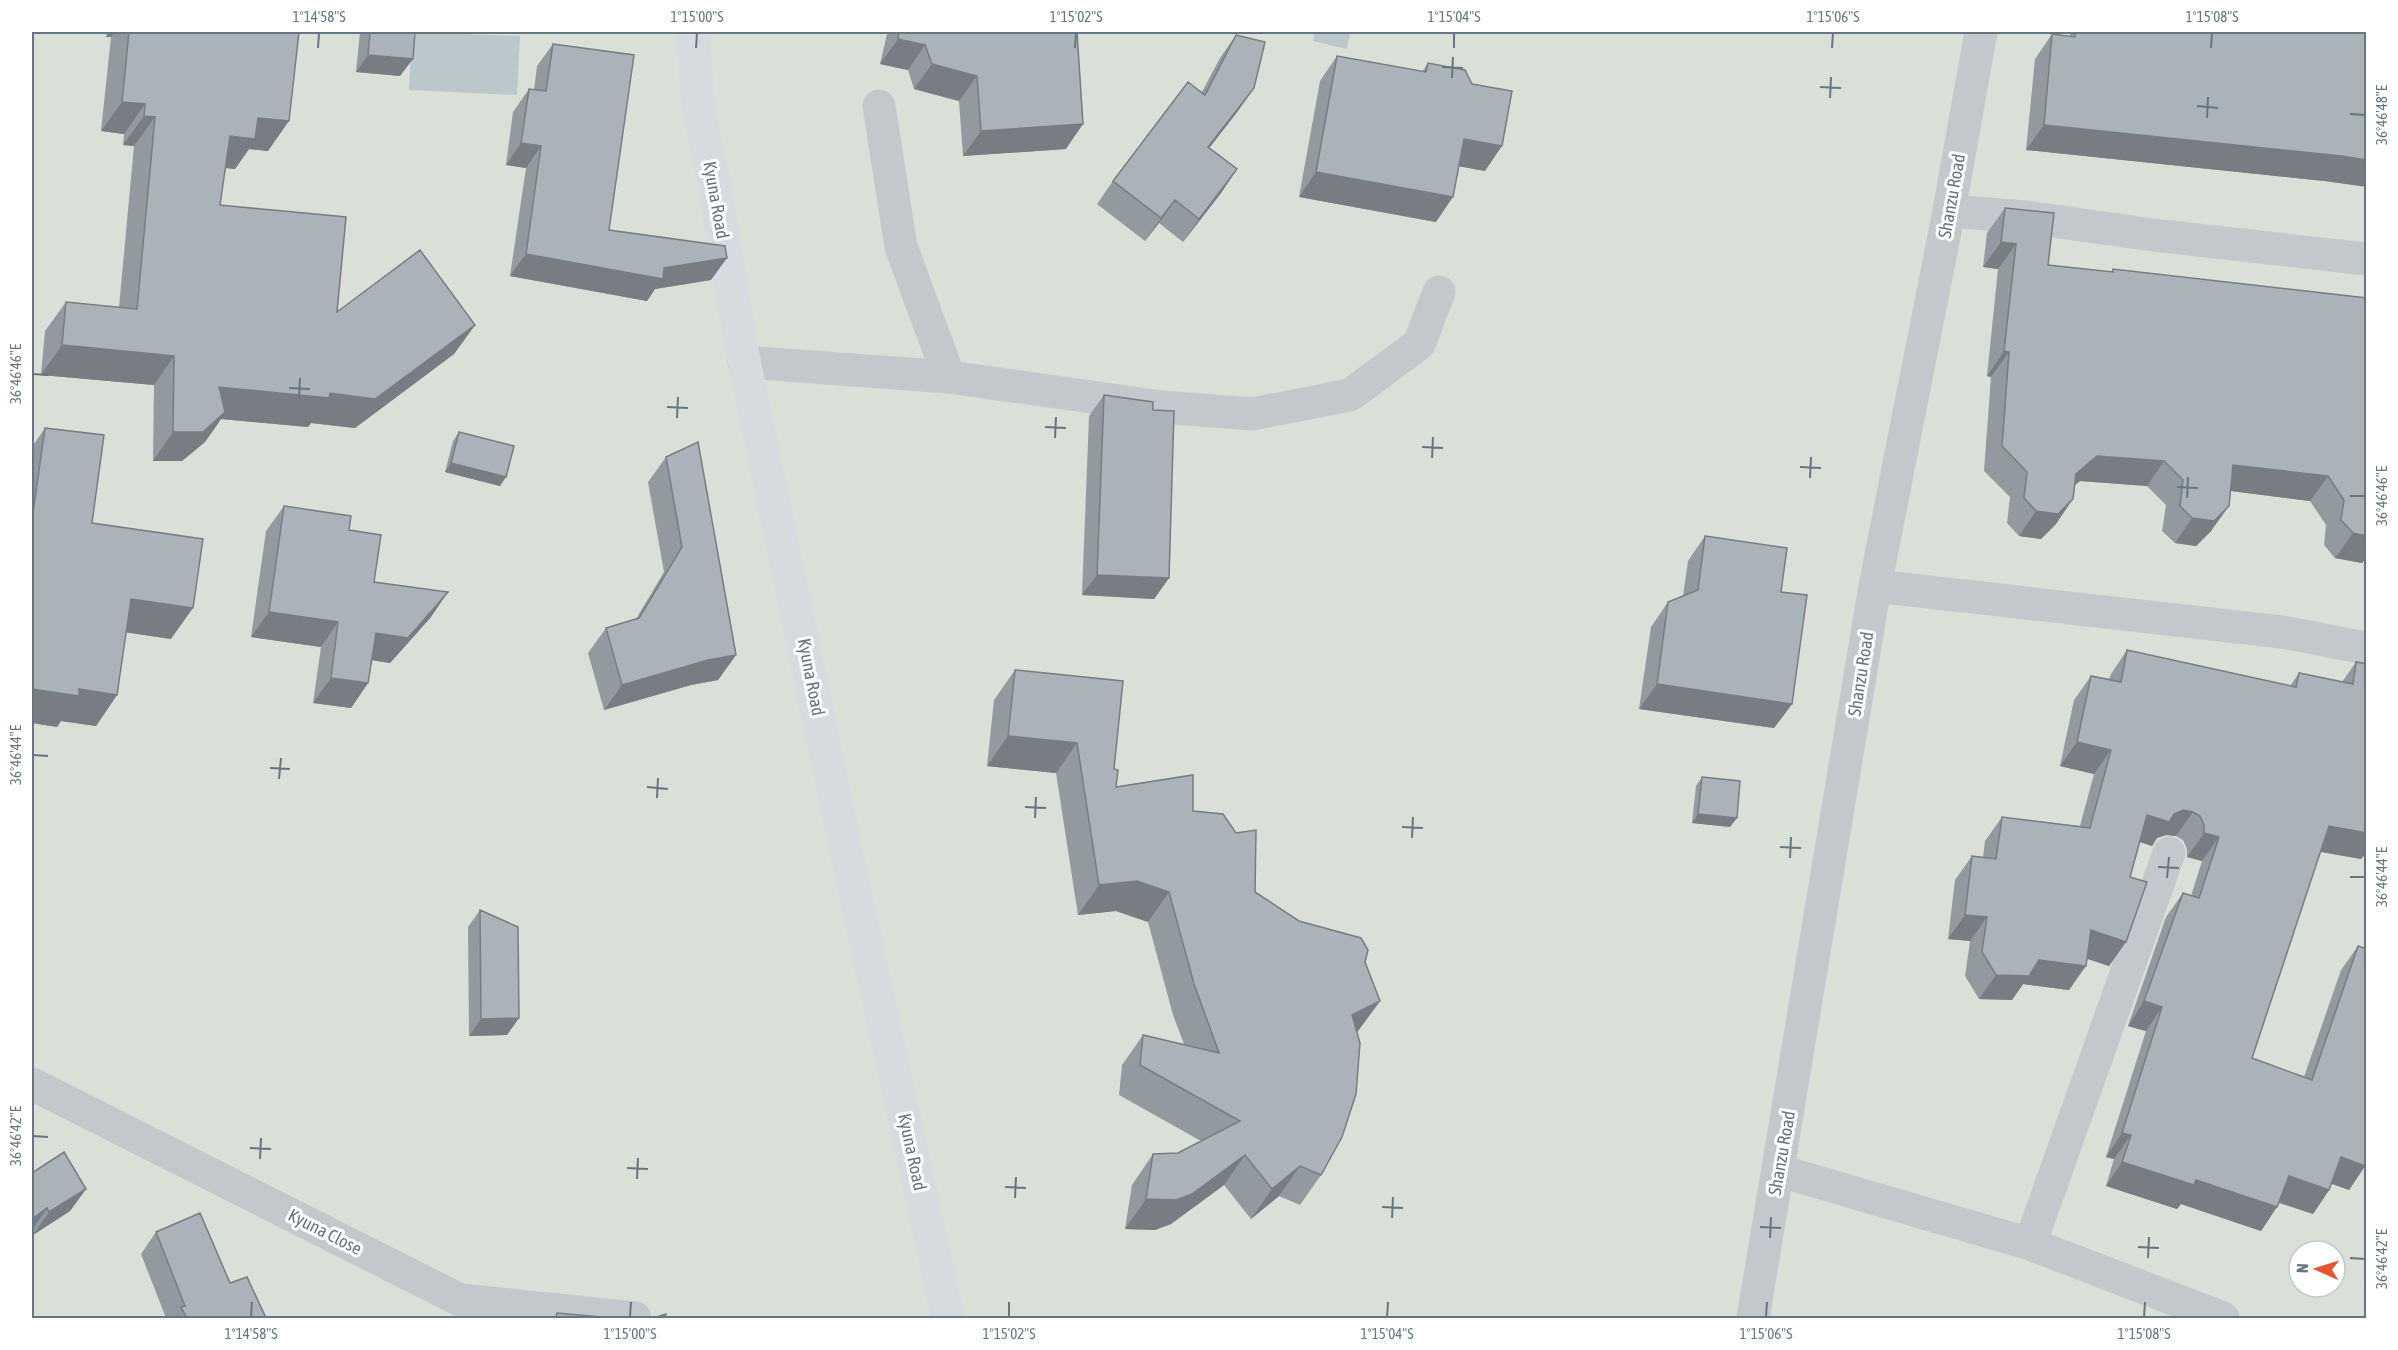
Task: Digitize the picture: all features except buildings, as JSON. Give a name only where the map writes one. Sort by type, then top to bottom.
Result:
[{"type":"main road","name":"Kyuna Road","points":[[693,32],[698,106],[744,362],[848,860],[948,1318]]},
{"type":"street","name":"Shanzu Road","points":[[1754,1318],[1875,586],[1949,212],[1981,32]]},
{"type":"street","points":[[879,106],[901,247],[949,376]]},
{"type":"street","points":[[1949,212],[2025,217],[2153,235],[2367,259]]},
{"type":"street","points":[[744,362],[949,376],[1162,407],[1252,414],[1350,395],[1419,344],[1439,292]]},
{"type":"street","points":[[1875,586],[2282,632],[2367,648]]},
{"type":"street","points":[[2030,1244],[2169,853]]},
{"type":"street","name":"Kyuna Close","points":[[32,1084],[455,1309],[635,1318]]},
{"type":"street","points":[[1780,1171],[2030,1244],[2223,1318]]},
{"type":"shaded area","points":[[32,32],[2366,32],[2366,1318],[32,1318]]},
{"type":"shaded area","points":[[412,32],[520,36],[517,95],[409,90]]},
{"type":"shaded area","points":[[1315,32],[1350,32],[1347,49],[1313,41]]}]
